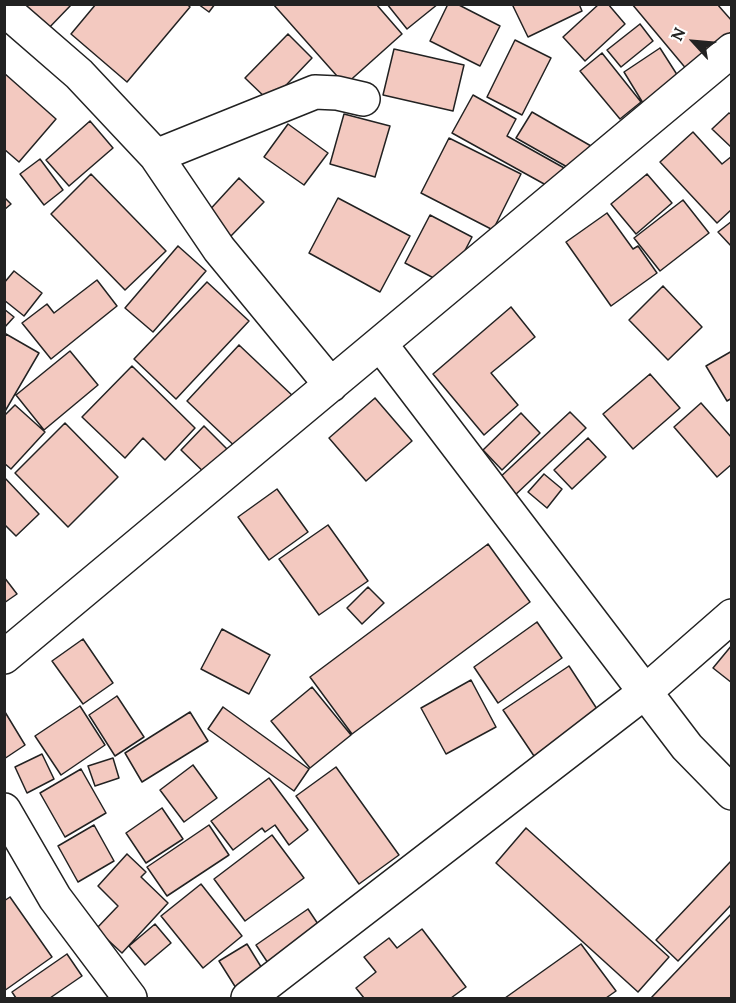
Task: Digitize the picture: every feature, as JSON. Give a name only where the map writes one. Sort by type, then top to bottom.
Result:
[{"type":"street","points":[[4,9],[79,74],[156,156],[219,249],[331,385]]},
{"type":"street","points":[[4,657],[732,50]]},
{"type":"street","points":[[156,156],[315,92],[337,93],[363,99]]},
{"type":"street","points":[[381,345],[687,747],[732,793]]},
{"type":"street","points":[[248,999],[645,692],[732,616]]},
{"type":"street","points":[[4,810],[55,898],[130,999]]},
{"type":"building","points":[[14,4],[72,4],[44,33]]},
{"type":"building","points":[[96,4],[187,4],[190,7],[127,82],[71,34]]},
{"type":"building","points":[[198,4],[215,4],[209,12]]},
{"type":"building","points":[[273,4],[376,4],[402,34],[345,85]]},
{"type":"building","points":[[387,4],[438,4],[407,29]]},
{"type":"building","points":[[448,4],[457,4],[500,26],[480,66],[430,41]]},
{"type":"building","points":[[512,4],[579,4],[582,11],[528,37]]},
{"type":"building","points":[[599,4],[608,4],[625,24],[585,61],[563,37]]},
{"type":"building","points":[[632,4],[717,4],[732,21],[732,31],[688,71]]},
{"type":"building","points":[[640,24],[653,41],[621,67],[607,50]]},
{"type":"building","points":[[288,34],[312,58],[270,102],[245,78]]},
{"type":"building","points":[[515,40],[551,58],[522,115],[487,97]]},
{"type":"building","points":[[660,48],[683,84],[646,108],[624,72]]},
{"type":"building","points":[[394,49],[464,65],[453,111],[383,95]]},
{"type":"building","points":[[602,53],[641,102],[620,119],[580,71]]},
{"type":"building","points":[[4,73],[56,119],[19,162],[4,149]]},
{"type":"building","points":[[473,95],[516,119],[507,136],[566,169],[555,190],[452,133]]},
{"type":"building","points":[[532,112],[591,146],[576,172],[516,138]]},
{"type":"building","points":[[729,113],[732,115],[732,148],[712,129]]},
{"type":"building","points":[[344,114],[390,126],[375,177],[330,164]]},
{"type":"building","points":[[90,121],[113,148],[69,186],[46,160]]},
{"type":"building","points":[[288,124],[328,153],[304,185],[264,157]]},
{"type":"building","points":[[693,132],[722,164],[732,156],[732,209],[717,223],[660,162]]},
{"type":"building","points":[[449,138],[521,174],[493,230],[421,193]]},
{"type":"building","points":[[40,159],[63,190],[44,205],[20,174]]},
{"type":"building","points":[[91,174],[166,251],[125,290],[51,214]]},
{"type":"building","points":[[647,174],[672,203],[636,234],[611,204]]},
{"type":"building","points":[[239,178],[264,202],[229,238],[205,215]]},
{"type":"building","points":[[4,197],[11,204],[4,210]]},
{"type":"building","points":[[338,198],[410,236],[380,292],[309,253]]},
{"type":"building","points":[[683,200],[709,233],[660,271],[634,238]]},
{"type":"building","points":[[607,213],[633,249],[638,246],[657,273],[611,306],[566,242]]},
{"type":"building","points":[[430,215],[472,237],[447,285],[405,263]]},
{"type":"building","points":[[732,221],[732,247],[718,232]]},
{"type":"building","points":[[178,246],[206,271],[153,332],[125,308]]},
{"type":"building","points":[[14,271],[42,293],[24,316],[4,300],[4,283]]},
{"type":"building","points":[[97,280],[117,306],[51,359],[22,323],[47,304],[54,313]]},
{"type":"building","points":[[207,282],[249,321],[176,399],[134,359]]},
{"type":"building","points":[[663,286],[702,327],[668,360],[629,320]]},
{"type":"building","points":[[511,307],[535,337],[491,373],[518,405],[484,435],[433,374]]},
{"type":"building","points":[[4,309],[14,317],[4,328]]},
{"type":"building","points":[[6,334],[39,353],[4,413],[4,337]]},
{"type":"building","points":[[239,345],[295,398],[242,453],[187,401]]},
{"type":"building","points":[[70,351],[98,385],[44,430],[16,395]]},
{"type":"building","points":[[732,351],[732,398],[727,401],[706,366]]},
{"type":"building","points":[[132,366],[195,428],[165,460],[143,438],[125,458],[82,417]]},
{"type":"building","points":[[650,374],[680,408],[633,449],[603,414]]},
{"type":"building","points":[[375,398],[412,441],[366,481],[329,438]]},
{"type":"building","points":[[701,403],[732,438],[732,464],[717,477],[674,427]]},
{"type":"building","points":[[15,405],[45,432],[11,469],[4,463],[4,416]]},
{"type":"building","points":[[570,412],[586,428],[513,497],[497,480]]},
{"type":"building","points":[[521,413],[540,433],[502,470],[483,450]]},
{"type":"building","points":[[65,423],[118,477],[68,527],[15,473]]},
{"type":"building","points":[[204,426],[232,454],[210,478],[181,450]]},
{"type":"building","points":[[588,438],[606,457],[572,489],[554,470]]},
{"type":"building","points":[[544,474],[562,489],[547,508],[528,492]]},
{"type":"building","points":[[4,477],[39,514],[16,536],[4,524]]},
{"type":"building","points":[[277,489],[308,532],[269,560],[238,517]]},
{"type":"building","points":[[328,525],[368,581],[319,615],[279,559]]},
{"type":"building","points":[[488,544],[530,602],[352,734],[310,677]]},
{"type":"building","points":[[4,577],[17,594],[4,603]]},
{"type":"building","points":[[368,587],[384,603],[362,624],[347,608]]},
{"type":"building","points":[[537,622],[562,658],[498,703],[474,667]]},
{"type":"building","points":[[222,629],[270,655],[249,694],[201,669]]},
{"type":"building","points":[[83,639],[113,683],[83,704],[52,661]]},
{"type":"building","points":[[732,645],[732,683],[713,668]]},
{"type":"building","points":[[569,666],[599,712],[534,756],[503,710]]},
{"type":"building","points":[[471,680],[496,727],[446,754],[421,708]]},
{"type":"building","points":[[312,687],[351,735],[310,768],[271,721]]},
{"type":"building","points":[[117,696],[144,737],[115,756],[89,715]]},
{"type":"building","points":[[80,706],[105,745],[61,775],[35,736]]},
{"type":"building","points":[[223,707],[309,769],[294,791],[208,729]]},
{"type":"building","points":[[4,712],[25,745],[4,759]]},
{"type":"building","points":[[190,712],[208,741],[142,782],[125,753]]},
{"type":"building","points":[[42,754],[54,779],[27,793],[15,767]]},
{"type":"building","points":[[113,758],[119,778],[95,786],[88,766]]},
{"type":"building","points":[[193,765],[217,798],[184,822],[160,790]]},
{"type":"building","points":[[336,767],[399,855],[359,884],[296,796]]},
{"type":"building","points":[[81,769],[106,813],[65,837],[40,793]]},
{"type":"building","points":[[269,778],[308,830],[289,845],[275,825],[265,832],[262,828],[233,850],[211,821]]},
{"type":"building","points":[[162,808],[183,839],[146,863],[126,833]]},
{"type":"building","points":[[94,825],[114,861],[78,882],[58,846]]},
{"type":"building","points":[[209,825],[229,855],[167,896],[147,867]]},
{"type":"building","points":[[526,828],[669,957],[638,992],[496,863]]},
{"type":"building","points":[[272,835],[304,878],[245,921],[214,879]]},
{"type":"building","points":[[127,854],[146,872],[141,877],[168,903],[122,953],[96,929],[118,906],[98,886]]},
{"type":"building","points":[[732,860],[732,904],[678,961],[656,940]]},
{"type":"building","points":[[201,884],[242,936],[203,968],[161,916]]},
{"type":"building","points":[[10,897],[52,957],[4,991],[4,901]]},
{"type":"building","points":[[308,909],[322,930],[270,966],[256,945]]},
{"type":"building","points":[[732,913],[732,998],[651,998]]},
{"type":"building","points":[[155,924],[171,943],[145,965],[129,946]]},
{"type":"building","points":[[422,929],[466,987],[451,998],[364,998],[356,988],[376,972],[364,957],[389,938],[397,948]]},
{"type":"building","points":[[247,944],[263,970],[236,988],[219,961]]},
{"type":"building","points":[[581,944],[616,991],[606,998],[505,998]]},
{"type":"building","points":[[67,954],[82,976],[50,998],[16,998],[12,992]]}]
